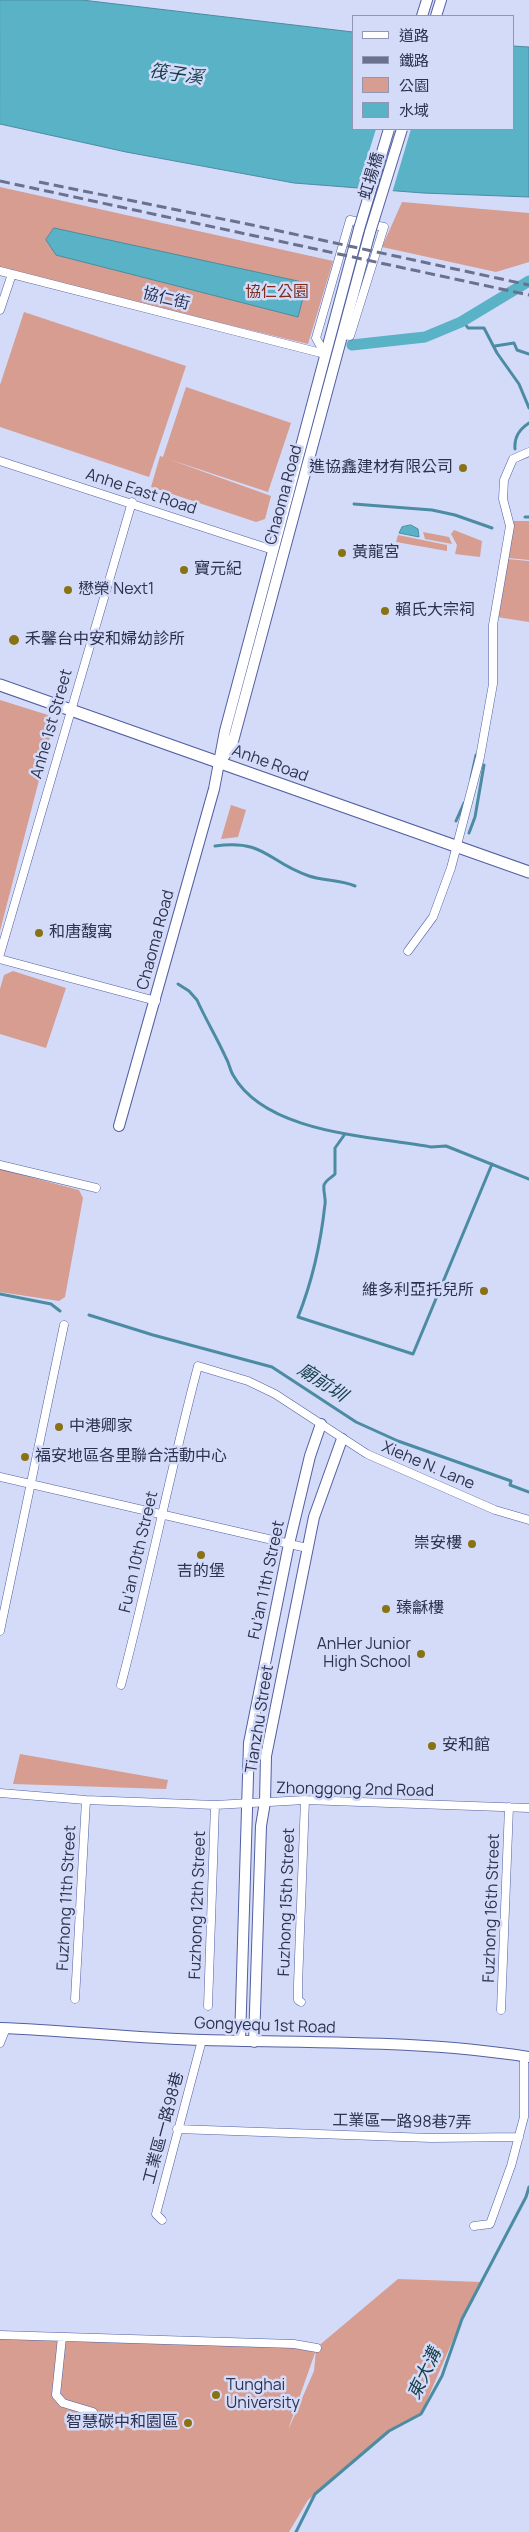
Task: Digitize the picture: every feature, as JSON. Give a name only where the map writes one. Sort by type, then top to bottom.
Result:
[{"type":"main road","name":"Anhe Road","points":[[0,685],[529,872]]},
{"type":"street","points":[[422,15],[427,0]]},
{"type":"street","points":[[436,15],[441,0]]},
{"type":"street","name":"虹揚橋","points":[[359,229],[389,130]]},
{"type":"street","name":"虹揚橋","points":[[370,232],[402,130]]},
{"type":"street","points":[[325,354],[316,338],[350,220],[384,227],[350,336],[343,335]]},
{"type":"street","name":"Chaoma Road","points":[[119,1126],[156,1000],[220,762],[225,731],[359,229]]},
{"type":"street","name":"Chaoma Road","points":[[220,762],[232,745],[370,232]]},
{"type":"street","name":"協仁街","points":[[0,271],[325,354]]},
{"type":"street","points":[[0,310],[12,274]]},
{"type":"street","points":[[408,951],[433,917],[456,846],[480,757],[492,684],[493,625],[510,526],[503,498],[504,480],[510,463],[529,452]]},
{"type":"street","name":"Anhe East Road","points":[[0,460],[273,550]]},
{"type":"street","name":"Anhe 1st Street","points":[[0,954],[132,502]]},
{"type":"street","points":[[0,959],[156,1000]]},
{"type":"street","points":[[0,1165],[96,1188]]},
{"type":"street","points":[[0,1631],[1,1618],[64,1325]]},
{"type":"street","name":"Xiehe N. Lane","points":[[198,1366],[248,1382],[274,1394],[367,1454],[495,1510],[529,1520]]},
{"type":"street","name":"Fu’an 10th Street","points":[[120,1685],[144,1600],[161,1514],[198,1366]]},
{"type":"street","name":"Fu’an 11th Street","points":[[246,1803],[249,1743],[289,1544],[310,1456],[321,1424]]},
{"type":"street","name":"Tianzhu Street","points":[[254,2042],[261,1826],[265,1802],[266,1756],[314,1517],[342,1439]]},
{"type":"street","points":[[0,1477],[307,1548]]},
{"type":"street","name":"Zhonggong 2nd Road","points":[[0,1793],[86,1800],[215,1805],[305,1800],[529,1808]]},
{"type":"street","name":"Fuzhong 11th Street","points":[[75,1999],[86,1800]]},
{"type":"street","name":"Fuzhong 15th Street","points":[[301,2002],[298,2000],[298,1984],[305,1800]]},
{"type":"street","points":[[240,2041],[246,1803]]},
{"type":"street","name":"Fuzhong 12th Street","points":[[208,2006],[215,1805]]},
{"type":"street","name":"Fuzhong 16th Street","points":[[501,2010],[509,1807]]},
{"type":"street","points":[[0,2044],[3,2028]]},
{"type":"street","name":"Gongyequ 1st Road","points":[[3,2028],[202,2040],[431,2046],[499,2051],[526,2057]]},
{"type":"street","name":"工業區一路98巷","points":[[162,2220],[156,2214],[202,2040]]},
{"type":"street","points":[[474,2226],[490,2224],[519,2138],[524,2117],[526,2057]]},
{"type":"street","name":"工業區一路98巷7弄","points":[[177,2129],[431,2138],[519,2138]]},
{"type":"street","points":[[0,2335],[294,2344],[317,2348]]},
{"type":"street","points":[[62,2338],[56,2388],[57,2396],[63,2404],[93,2412]]},
{"type":"green space","name":"協仁公園","points":[[0,187],[333,261],[308,344],[0,270]]},
{"type":"green space","points":[[402,202],[529,213],[529,262],[496,272],[382,247]]},
{"type":"green space","points":[[24,312],[186,366],[149,477],[0,427],[0,385]]},
{"type":"green space","points":[[186,387],[291,423],[268,492],[168,459],[271,496],[265,519],[256,522],[151,487],[160,456],[163,457]]},
{"type":"green space","points":[[514,521],[529,521],[529,560],[508,558]]},
{"type":"green space","points":[[454,530],[482,541],[480,557],[455,554],[457,545],[451,534]]},
{"type":"green space","points":[[423,532],[449,537],[452,544],[425,539]]},
{"type":"green space","points":[[398,535],[447,545],[447,551],[396,542]]},
{"type":"green space","points":[[507,559],[529,561],[529,622],[497,617]]},
{"type":"green space","points":[[0,700],[48,715],[52,719],[53,726],[0,931]]},
{"type":"green space","points":[[231,805],[246,810],[238,837],[221,839]]},
{"type":"green space","points":[[13,971],[66,988],[46,1048],[0,1034],[0,989],[4,975]]},
{"type":"green space","points":[[0,1169],[79,1190],[83,1198],[65,1297],[59,1301],[0,1292]]},
{"type":"green space","points":[[20,1754],[168,1780],[166,1789],[13,1784]]},
{"type":"green space","name":"Tunghai University","points":[[398,2279],[482,2282],[462,2319],[421,2414],[389,2431],[308,2500],[289,2532],[0,2532],[0,2335],[316,2348]],"holes":[[[316,2350],[314,2371],[289,2428]]]},
{"type":"water","name":"筏子溪","points":[[0,0],[82,0],[352,32],[352,130],[514,130],[514,46],[529,47],[529,197],[423,193],[294,183],[126,152],[0,124]]},
{"type":"water","points":[[54,228],[307,283],[298,317],[56,255],[46,240]]},
{"type":"water","points":[[411,525],[418,529],[419,537],[399,533],[402,527]]},
{"type":"pier","points":[[376,130],[411,130],[392,193],[357,190]]},
{"type":"waterway","points":[[352,345],[425,337],[461,322],[529,281]]},
{"type":"waterway","points":[[463,321],[468,328],[484,328],[497,353],[519,384],[529,408]]},
{"type":"waterway","points":[[495,346],[514,343],[517,350],[529,354]]},
{"type":"waterway","points":[[515,449],[515,441],[518,434],[529,423]]},
{"type":"waterway","points":[[354,504],[432,510],[455,515],[492,528]]},
{"type":"waterway","points":[[471,778],[476,755]]},
{"type":"waterway","points":[[469,833],[475,817],[484,765]]},
{"type":"waterway","points":[[456,821],[464,803]]},
{"type":"waterway","points":[[215,846],[232,845],[256,849],[309,876],[355,886]]},
{"type":"waterway","points":[[178,984],[189,991],[197,1000],[233,1075],[249,1095],[270,1110],[295,1121],[351,1135],[431,1147],[446,1146],[529,1179]]},
{"type":"waterway","points":[[345,1134],[335,1148],[335,1174],[324,1185],[325,1204],[321,1232],[312,1276],[298,1317],[413,1354],[492,1164]]},
{"type":"waterway","points":[[0,1294],[51,1304],[60,1311]]},
{"type":"waterway","name":"廟前圳","points":[[89,1315],[153,1335],[272,1367],[356,1422],[398,1441],[511,1481],[510,1485],[529,1492]]},
{"type":"waterway","name":"東大溝","points":[[296,2532],[315,2494],[389,2431],[421,2414],[442,2376],[462,2319],[526,2197],[529,2187]]},
{"type":"railway","points":[[0,181],[529,295]]},
{"type":"railway","points":[[39,182],[252,225],[529,285]]},
{"type":"place","name":"進協鑫建材有限公司","points":[[463,468]]},
{"type":"place","name":"黃龍宮","points":[[342,553]]},
{"type":"place","name":"寶元紀","points":[[184,570]]},
{"type":"place","name":"懋榮 Next1","points":[[68,590]]},
{"type":"place","name":"賴氏大宗祠","points":[[385,611]]},
{"type":"place","name":"禾馨台中安和婦幼診所","points":[[14,640]]},
{"type":"place","name":"和唐馥寓","points":[[39,933]]},
{"type":"place","name":"維多利亞托兒所","points":[[484,1291]]},
{"type":"place","name":"中港卿家","points":[[59,1427]]},
{"type":"place","name":"福安地區各里聯合活動中心","points":[[25,1457]]},
{"type":"place","name":"崇安樓","points":[[472,1544]]},
{"type":"place","name":"吉的堡","points":[[201,1555]]},
{"type":"place","name":"臻龢樓","points":[[386,1609]]},
{"type":"place","name":"AnHer Junior High School","points":[[421,1654]]},
{"type":"place","name":"安和館","points":[[432,1746]]},
{"type":"place","name":"Tunghai University","points":[[216,2395]]},
{"type":"place","name":"智慧碳中和園區","points":[[188,2423]]}]
